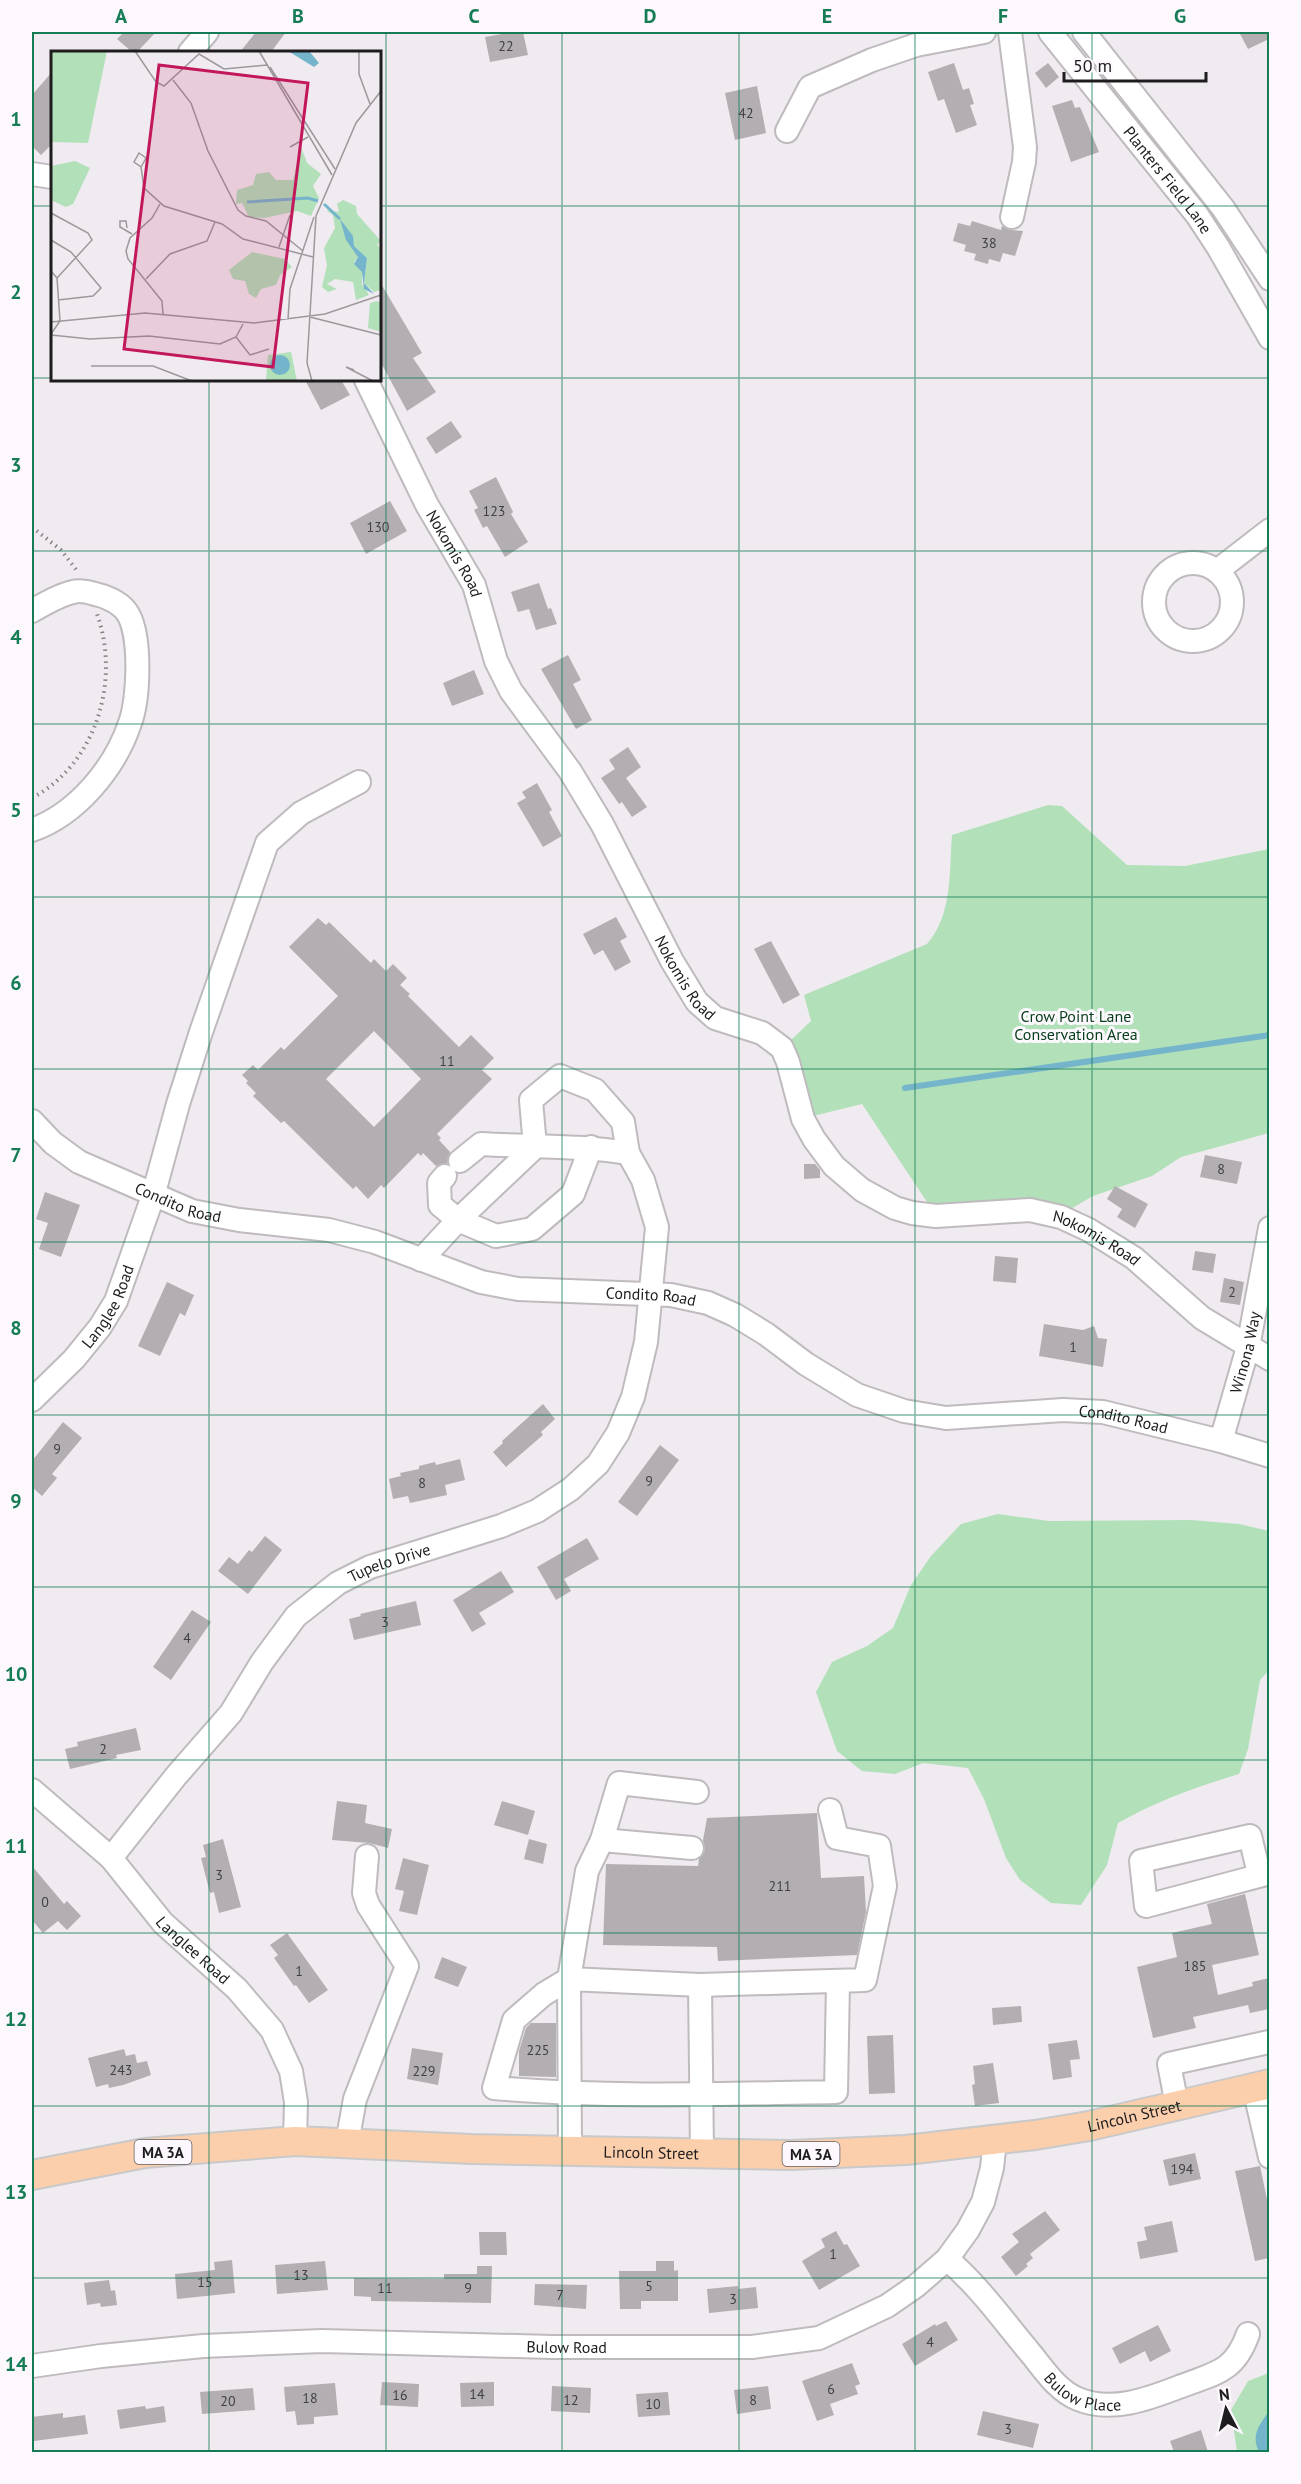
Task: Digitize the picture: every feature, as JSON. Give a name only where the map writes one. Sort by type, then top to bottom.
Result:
[{"type":"main road","name":"Lincoln Street","points":[[32,2175],[145,2153],[295,2141],[472,2149],[791,2155],[917,2149],[1089,2126],[1262,2086]]},
{"type":"street","points":[[191,51],[207,32]]},
{"type":"street","points":[[787,131],[810,87],[872,60],[916,45],[984,32]]},
{"type":"street","points":[[1010,32],[1024,147],[1024,162],[1012,217]]},
{"type":"street","name":"Planters Field Lane","points":[[1050,32],[1197,215],[1261,300],[1269,338]]},
{"type":"street","name":"Planters Field Lane","points":[[1084,32],[1223,208],[1269,279]]},
{"type":"street","points":[[32,174],[51,177]]},
{"type":"street","name":"Nokomis Road","points":[[366,381],[427,505],[474,585],[496,661],[510,690],[547,738],[591,806],[667,951],[697,1002],[715,1018],[762,1033],[782,1048],[803,1119],[814,1139],[834,1166],[862,1190],[895,1208],[912,1213],[936,1216],[1030,1210],[1061,1216],[1089,1230],[1134,1258],[1202,1318],[1269,1359]]},
{"type":"street","points":[[1217,571],[1269,530]]},
{"type":"street","points":[[32,611],[74,591],[106,596],[126,612],[135,637],[138,692],[130,723],[109,766],[82,799],[50,823],[32,830]]},
{"type":"street","name":"Langlee Road","points":[[32,1400],[74,1359],[100,1327],[116,1301],[153,1196],[178,1104],[201,1032],[267,843],[301,813],[359,782]]},
{"type":"street","name":"Tupelo Drive","points":[[111,1858],[176,1776],[231,1713],[262,1662],[296,1616],[338,1583],[370,1567],[501,1526],[537,1511],[571,1489],[598,1464],[618,1433],[633,1397],[646,1342],[657,1227],[643,1180],[628,1153],[623,1122],[595,1090],[560,1076],[531,1100],[534,1147]]},
{"type":"street","name":"Condito Road","points":[[32,1120],[53,1143],[79,1162],[192,1211],[239,1220],[329,1230],[375,1242],[481,1282],[518,1289],[671,1295],[708,1303],[735,1315],[766,1334],[806,1364],[857,1395],[904,1411],[946,1418],[1064,1410],[1103,1412],[1221,1441],[1269,1456]]},
{"type":"street","points":[[591,1147],[573,1194],[532,1229],[496,1236],[458,1220],[440,1205],[439,1184],[452,1168],[481,1144],[591,1147],[628,1153]]},
{"type":"street","points":[[421,1260],[458,1220],[534,1147]]},
{"type":"street","name":"Winona Way","points":[[1221,1441],[1248,1347],[1269,1228]]},
{"type":"street","points":[[570,2151],[568,1979],[587,1871],[602,1840],[619,1783],[697,1792]]},
{"type":"street","name":"Langlee Road","points":[[32,1790],[111,1858],[163,1923],[237,1989],[272,2030],[291,2071],[296,2102],[295,2141]]},
{"type":"street","points":[[830,1810],[837,1838],[879,1846],[885,1886],[865,1980],[700,1985],[568,1979],[544,1994],[514,2020],[494,2088],[569,2094],[701,2095],[836,2092],[838,1982]]},
{"type":"street","points":[[1250,1836],[1264,1873],[1146,1906],[1140,1861],[1250,1836]]},
{"type":"street","points":[[602,1840],[692,1848]]},
{"type":"street","points":[[347,2143],[355,2099],[407,1966],[368,1905],[364,1893],[367,1856]]},
{"type":"street","points":[[700,1985],[702,2153]]},
{"type":"street","points":[[1177,2105],[1169,2064],[1269,2042]]},
{"type":"street","points":[[1262,2086],[1269,2157]]},
{"type":"street","name":"Bulow Road","points":[[32,2366],[101,2356],[203,2346],[322,2341],[552,2347],[752,2347],[819,2338],[887,2306],[916,2286],[947,2259],[968,2230],[982,2202],[992,2168],[995,2140]]},
{"type":"street","name":"Bulow Place","points":[[947,2259],[966,2275],[1057,2385],[1078,2399],[1091,2403],[1106,2405],[1132,2403],[1225,2369],[1241,2353],[1248,2334]]},
{"type":"path","points":[[32,527],[61,550],[78,571],[89,592],[101,626],[106,653],[103,702],[81,754],[65,774],[32,798]]},
{"type":"green space","name":"Crow Point Lane Conservation Area","points":[[1048,805],[1062,806],[1127,865],[1185,866],[1269,849],[1269,1133],[1181,1157],[1152,1176],[1093,1196],[1069,1210],[931,1208],[862,1104],[813,1116],[791,1040],[811,1021],[804,995],[927,944],[946,906],[952,835]]},
{"type":"green space","points":[[998,1514],[1049,1521],[1191,1520],[1239,1524],[1269,1531],[1269,1670],[1260,1680],[1248,1749],[1239,1774],[1177,1795],[1118,1823],[1107,1865],[1081,1905],[1051,1903],[1020,1880],[1006,1858],[984,1799],[968,1768],[923,1763],[895,1774],[862,1771],[837,1751],[816,1692],[832,1662],[867,1646],[893,1628],[911,1585],[931,1556],[961,1524]]},
{"type":"green space","points":[[1269,2373],[1269,2452],[1237,2452],[1231,2410],[1248,2381]]},
{"type":"water","points":[[1269,2411],[1269,2452],[1259,2452],[1256,2435]]},
{"type":"building","points":[[124,32],[156,32],[138,51],[131,51],[117,39]]},
{"type":"building","points":[[256,32],[286,32],[272,51],[241,51]]},
{"type":"building","points":[[523,32],[528,55],[490,62],[485,37]]},
{"type":"building","points":[[1239,32],[1269,32],[1269,39],[1248,49]]},
{"type":"building","points":[[954,63],[963,90],[969,88],[974,104],[970,105],[977,125],[956,133],[944,99],[938,101],[928,72]]},
{"type":"building","points":[[1048,63],[1059,77],[1046,88],[1035,73]]},
{"type":"building","points":[[51,73],[51,145],[41,155],[32,146],[32,95]]},
{"type":"building","points":[[757,86],[766,133],[735,140],[725,93]]},
{"type":"building","points":[[1072,100],[1075,108],[1080,107],[1099,152],[1071,162],[1052,106]]},
{"type":"building","points":[[972,221],[1001,230],[1002,226],[1010,230],[1023,231],[1015,256],[1003,253],[1000,262],[989,259],[988,264],[974,260],[976,254],[964,251],[966,245],[953,241],[958,223],[970,226]]},
{"type":"building","points":[[381,284],[422,353],[413,358],[436,392],[407,411],[381,363]]},
{"type":"building","points":[[306,381],[342,381],[350,395],[321,410]]},
{"type":"building","points":[[451,421],[462,437],[436,454],[426,438]]},
{"type":"building","points":[[496,477],[513,512],[511,514],[528,542],[505,557],[487,526],[483,528],[474,510],[478,508],[469,491]]},
{"type":"building","points":[[390,501],[407,531],[366,554],[350,523]]},
{"type":"building","points":[[539,583],[548,609],[551,608],[557,624],[536,630],[529,609],[518,612],[511,592]]},
{"type":"building","points":[[568,655],[581,680],[573,684],[592,720],[576,729],[541,669]]},
{"type":"building","points":[[474,670],[484,694],[452,706],[443,683]]},
{"type":"building","points":[[628,747],[641,767],[626,778],[647,807],[632,817],[622,802],[619,804],[601,778],[615,769],[609,760]]},
{"type":"building","points":[[537,783],[552,810],[549,812],[562,836],[543,847],[517,803],[526,798],[522,792]]},
{"type":"building","points":[[616,917],[627,937],[620,941],[631,962],[615,971],[603,950],[594,955],[583,934]]},
{"type":"building","points":[[318,918],[326,925],[329,922],[371,963],[374,959],[386,971],[393,964],[407,978],[400,985],[410,994],[408,996],[459,1047],[471,1035],[494,1058],[482,1070],[492,1079],[437,1134],[441,1138],[439,1140],[450,1152],[447,1163],[436,1166],[423,1153],[421,1156],[418,1153],[384,1188],[381,1185],[368,1199],[356,1186],[353,1189],[284,1121],[281,1123],[253,1096],[256,1093],[242,1075],[253,1065],[258,1070],[281,1047],[284,1050],[338,996],[289,947]],"holes":[[[374,1031],[421,1079],[374,1127],[326,1079]]]},
{"type":"building","points":[[771,941],[800,995],[783,1004],[754,949]]},
{"type":"building","points":[[1205,1155],[1242,1162],[1237,1184],[1200,1177]]},
{"type":"building","points":[[804,1164],[815,1164],[820,1170],[820,1178],[804,1179]]},
{"type":"building","points":[[1115,1186],[1148,1204],[1135,1228],[1117,1217],[1122,1209],[1107,1199]]},
{"type":"building","points":[[45,1192],[80,1205],[61,1257],[39,1249],[48,1223],[36,1219]]},
{"type":"building","points":[[1195,1251],[1216,1254],[1213,1273],[1192,1270]]},
{"type":"building","points":[[995,1256],[1018,1258],[1016,1283],[993,1281]]},
{"type":"building","points":[[1224,1278],[1244,1282],[1240,1305],[1220,1302]]},
{"type":"building","points":[[167,1282],[194,1295],[185,1316],[180,1313],[160,1356],[138,1346]]},
{"type":"building","points":[[1044,1324],[1083,1330],[1094,1326],[1098,1338],[1107,1339],[1103,1367],[1039,1356]]},
{"type":"building","points":[[543,1404],[555,1419],[541,1432],[543,1435],[506,1467],[493,1452]]},
{"type":"building","points":[[63,1422],[82,1438],[52,1474],[57,1478],[42,1496],[32,1487],[32,1461]]},
{"type":"building","points":[[660,1445],[679,1460],[637,1516],[618,1502]]},
{"type":"building","points":[[460,1459],[465,1480],[445,1485],[447,1495],[410,1503],[408,1496],[393,1499],[389,1479],[401,1476],[400,1473],[419,1469],[419,1466],[435,1462],[436,1465]]},
{"type":"building","points":[[265,1536],[282,1550],[248,1594],[218,1571],[229,1557],[238,1564]]},
{"type":"building","points":[[587,1538],[599,1559],[564,1579],[571,1591],[556,1600],[537,1567]]},
{"type":"building","points":[[501,1571],[514,1592],[479,1613],[486,1624],[472,1632],[453,1600]]},
{"type":"building","points":[[416,1601],[421,1625],[354,1640],[349,1619],[361,1616],[360,1614]]},
{"type":"building","points":[[192,1610],[211,1622],[171,1680],[153,1667]]},
{"type":"building","points":[[136,1728],[141,1750],[70,1769],[65,1749],[78,1746],[77,1742]]},
{"type":"building","points":[[337,1801],[367,1805],[365,1823],[392,1829],[388,1848],[369,1843],[332,1840]]},
{"type":"building","points":[[502,1801],[535,1811],[528,1835],[494,1825]]},
{"type":"building","points":[[817,1813],[821,1878],[864,1876],[866,1912],[857,1955],[718,1961],[717,1947],[603,1945],[606,1864],[698,1866],[699,1859],[705,1850],[703,1840],[707,1818]]},
{"type":"building","points":[[223,1839],[241,1907],[219,1913],[214,1892],[210,1893],[201,1858],[206,1857],[203,1845]]},
{"type":"building","points":[[529,1839],[547,1844],[543,1864],[524,1859]]},
{"type":"building","points":[[403,1858],[429,1865],[417,1915],[399,1911],[404,1891],[395,1889]]},
{"type":"building","points":[[32,1866],[64,1904],[67,1901],[81,1916],[67,1930],[58,1921],[43,1933],[32,1920]]},
{"type":"building","points":[[1245,1894],[1259,1955],[1212,1965],[1218,1995],[1253,1986],[1252,1982],[1269,1978],[1269,2009],[1250,2013],[1248,2005],[1193,2017],[1196,2028],[1153,2038],[1137,1967],[1177,1957],[1172,1933],[1212,1924],[1207,1904]]},
{"type":"building","points":[[287,1933],[328,1990],[309,2003],[274,1958],[278,1955],[270,1945]]},
{"type":"building","points":[[442,1957],[467,1967],[458,1987],[434,1978]]},
{"type":"building","points":[[1021,2006],[1022,2022],[993,2025],[992,2008]]},
{"type":"building","points":[[531,2023],[556,2023],[556,2077],[519,2076],[519,2051],[526,2028]]},
{"type":"building","points":[[893,2035],[895,2093],[869,2094],[867,2036]]},
{"type":"building","points":[[1077,2040],[1080,2059],[1070,2060],[1072,2077],[1053,2080],[1048,2044]]},
{"type":"building","points":[[412,2048],[443,2053],[438,2085],[407,2079]]},
{"type":"building","points":[[124,2049],[126,2056],[135,2054],[137,2063],[147,2061],[151,2075],[123,2085],[109,2088],[108,2084],[96,2087],[88,2058]]},
{"type":"building","points":[[993,2063],[999,2103],[975,2106],[972,2085],[975,2084],[973,2066]]},
{"type":"building","points":[[1195,2153],[1201,2179],[1169,2186],[1163,2160]]},
{"type":"building","points":[[1260,2166],[1269,2209],[1269,2258],[1255,2261],[1235,2171]]},
{"type":"building","points":[[1045,2211],[1060,2230],[1030,2254],[1033,2258],[1026,2264],[1028,2266],[1016,2276],[1001,2257],[1019,2242],[1012,2234]]},
{"type":"building","points":[[1172,2221],[1178,2252],[1140,2259],[1137,2242],[1147,2240],[1144,2227]]},
{"type":"building","points":[[836,2231],[860,2266],[819,2290],[802,2261],[825,2247],[821,2239]]},
{"type":"building","points":[[479,2232],[506,2232],[507,2255],[480,2255]]},
{"type":"building","points":[[232,2260],[235,2293],[177,2299],[175,2274],[215,2270],[214,2262]]},
{"type":"building","points":[[325,2261],[328,2290],[277,2294],[275,2265]]},
{"type":"building","points":[[656,2261],[674,2261],[674,2271],[678,2270],[678,2301],[641,2301],[641,2309],[620,2309],[619,2271],[656,2271]]},
{"type":"building","points":[[477,2266],[492,2266],[491,2303],[371,2301],[371,2297],[354,2296],[354,2278],[444,2279],[444,2274],[477,2274]]},
{"type":"building","points":[[109,2280],[111,2291],[115,2290],[117,2305],[101,2307],[100,2303],[87,2305],[84,2283]]},
{"type":"building","points":[[535,2284],[587,2285],[586,2309],[534,2305]]},
{"type":"building","points":[[738,2286],[738,2289],[756,2287],[758,2308],[709,2313],[707,2289]]},
{"type":"building","points":[[946,2321],[958,2340],[915,2366],[902,2344],[935,2324],[936,2326]]},
{"type":"building","points":[[1158,2325],[1171,2351],[1150,2362],[1145,2351],[1120,2364],[1112,2348]]},
{"type":"building","points":[[852,2363],[860,2384],[855,2386],[858,2394],[830,2404],[834,2415],[817,2421],[802,2381]]},
{"type":"building","points":[[382,2382],[419,2384],[418,2407],[380,2405]]},
{"type":"building","points":[[494,2382],[494,2406],[461,2407],[460,2383]]},
{"type":"building","points":[[335,2383],[338,2415],[314,2417],[314,2424],[297,2425],[295,2411],[286,2412],[284,2387]]},
{"type":"building","points":[[552,2386],[591,2388],[590,2413],[551,2411]]},
{"type":"building","points":[[768,2386],[771,2409],[737,2414],[734,2390]]},
{"type":"building","points":[[253,2388],[255,2410],[202,2414],[200,2392]]},
{"type":"building","points":[[668,2392],[670,2415],[638,2417],[636,2394]]},
{"type":"building","points":[[145,2406],[146,2409],[164,2406],[166,2422],[120,2429],[117,2410]]},
{"type":"building","points":[[983,2411],[1039,2424],[1033,2448],[977,2435]]},
{"type":"building","points":[[63,2413],[63,2418],[85,2415],[88,2434],[34,2441],[32,2417]]},
{"type":"building","points":[[1201,2430],[1208,2452],[1174,2452],[1170,2441]]},
{"type":"waterway","points":[[905,1088],[1270,1035]]}]
